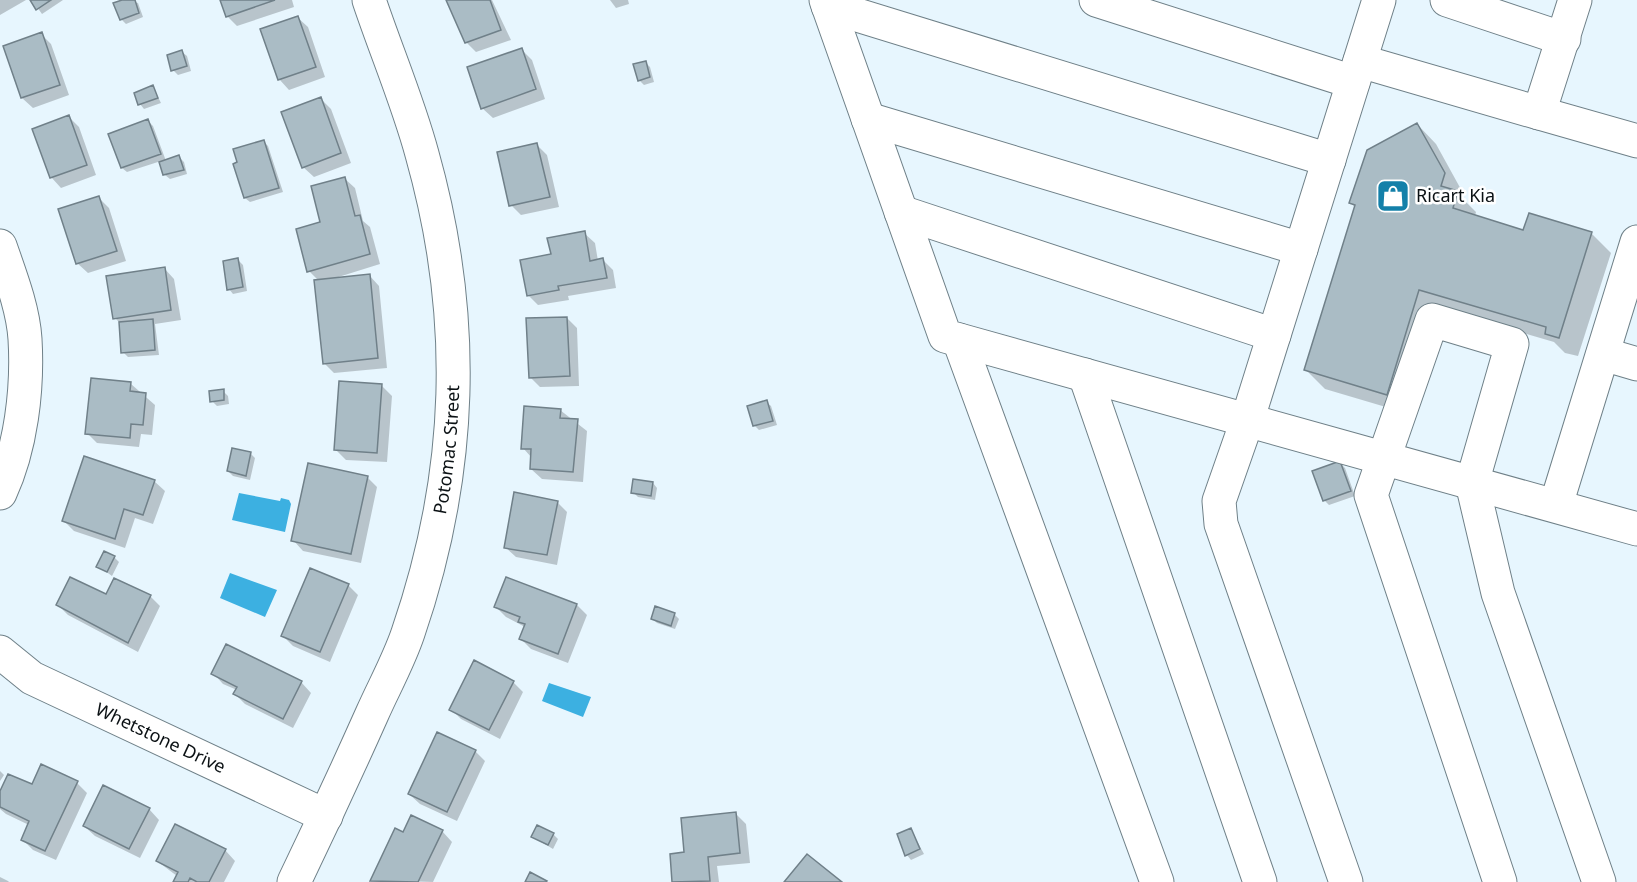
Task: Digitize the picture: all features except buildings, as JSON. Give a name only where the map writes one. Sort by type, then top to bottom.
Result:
[{"type":"street","name":"Potomac Street","points":[[294,882],[326,816],[411,624],[429,568],[444,501],[453,429],[452,325],[440,238],[422,153],[369,0]]},
{"type":"street","points":[[1096,0],[1357,71],[1539,113],[1637,141]]},
{"type":"street","points":[[1346,882],[1221,524],[1220,501],[1379,0]]},
{"type":"street","points":[[1447,0],[1564,39]]},
{"type":"street","points":[[1539,113],[1575,0]]},
{"type":"street","points":[[827,3],[1329,160]]},
{"type":"street","points":[[827,3],[945,336],[1637,529]]},
{"type":"street","points":[[868,119],[1301,249]]},
{"type":"street","points":[[901,212],[1274,335]]},
{"type":"street","points":[[1556,505],[1637,242]]},
{"type":"street","points":[[0,246],[22,321],[25,340],[23,398],[11,465],[0,494]]},
{"type":"street","points":[[1500,882],[1371,495],[1432,321],[1512,344],[1472,483],[1498,593],[1599,882]]},
{"type":"street","points":[[959,340],[1157,882]]},
{"type":"street","points":[[1603,354],[1637,364]]},
{"type":"street","points":[[1085,375],[1260,882]]},
{"type":"street","name":"Whetstone Drive","points":[[0,652],[32,678],[326,816]]},
{"type":"water","points":[[239,493],[280,501],[281,498],[289,500],[291,504],[285,532],[232,520]]},
{"type":"water","points":[[230,573],[277,590],[265,617],[220,598]]},
{"type":"water","points":[[549,683],[591,697],[583,717],[542,701]]},
{"type":"place","name":"Ricart Kia","points":[[1393,196]]}]
